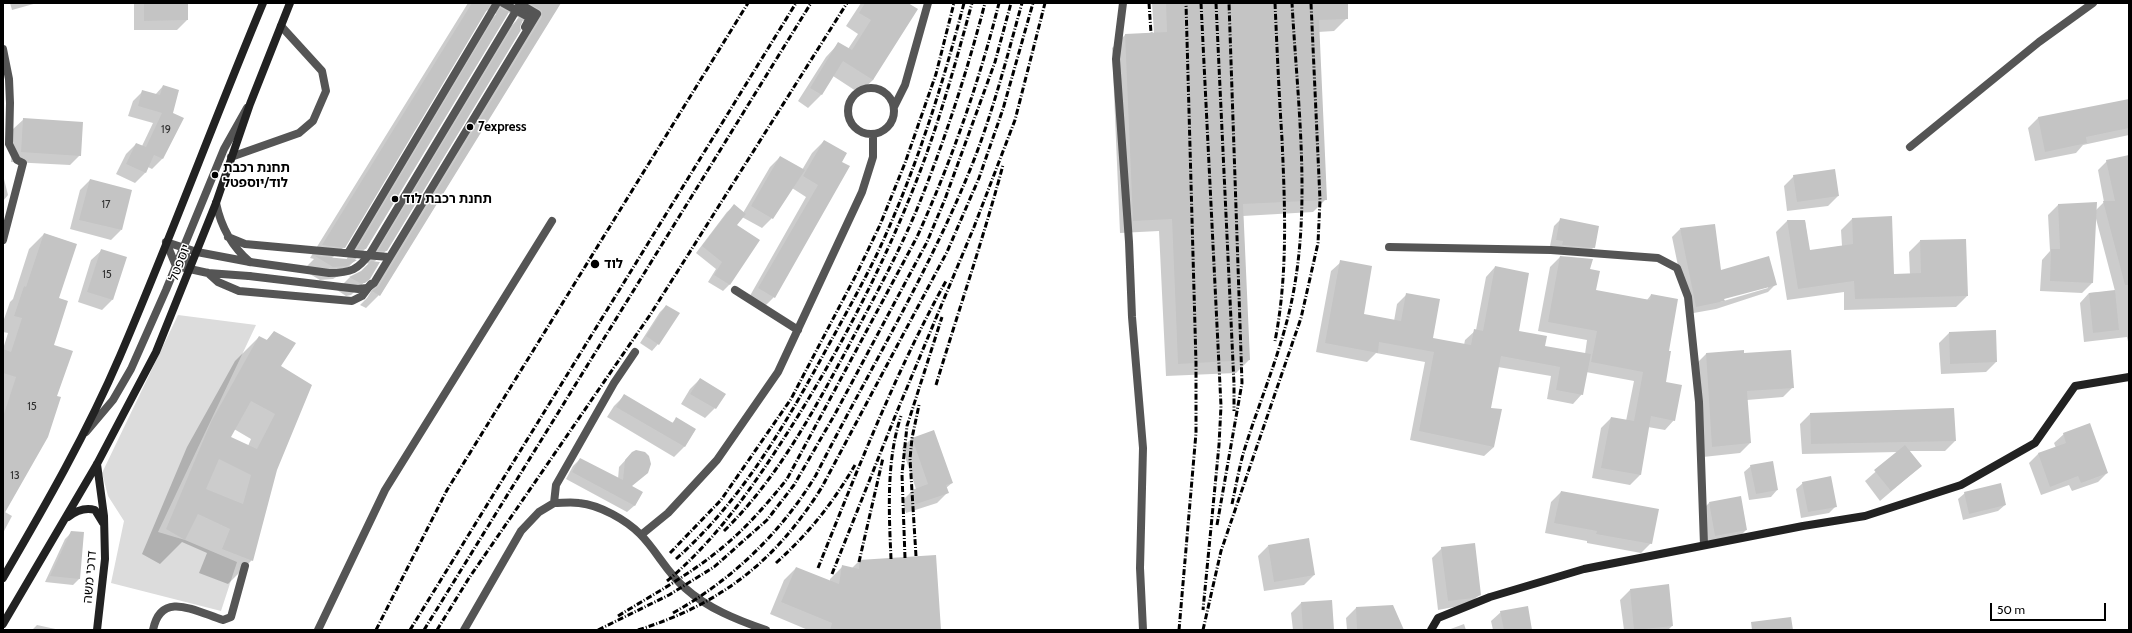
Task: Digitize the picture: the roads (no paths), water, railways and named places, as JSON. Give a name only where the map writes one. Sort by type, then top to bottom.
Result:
[{"type":"main road","name":"יוספטל","points":[[3,578],[47,502],[82,437],[120,357],[263,3]]},
{"type":"main road","name":"יוספטל","points":[[3,624],[97,464],[156,352],[216,203],[250,104],[290,3]]},
{"type":"main road","points":[[1431,630],[1438,618],[1490,598],[1584,569],[1704,545],[1865,516],[1961,485],[2035,442],[2075,386],[2129,377]]},
{"type":"main road","name":"דרכי משה","points":[[97,464],[105,526],[105,559],[98,630]]},
{"type":"main road","points":[[66,519],[81,509],[95,510],[105,526]]},
{"type":"street","points":[[348,253],[497,3]]},
{"type":"street","points":[[208,273],[218,282],[239,291],[352,301],[365,293],[388,257],[530,18],[503,3]]},
{"type":"street","points":[[894,107],[888,95],[881,90],[866,89],[854,96],[849,111],[852,124],[861,131],[873,134],[886,128],[891,122],[894,107],[906,85],[928,3]]},
{"type":"street","points":[[1123,3],[1116,59],[1129,242],[1132,317],[1144,448],[1140,568],[1143,630]]},
{"type":"street","points":[[1910,147],[2039,42],[2093,3]]},
{"type":"street","points":[[166,242],[197,252],[250,262],[329,273],[340,273],[358,267],[371,252],[520,4],[538,14],[374,283],[367,288],[358,290],[249,276],[208,273],[176,266]]},
{"type":"street","points":[[232,157],[299,133],[313,121],[326,92],[322,71],[281,26]]},
{"type":"street","points":[[3,49],[9,79],[10,103],[6,133],[12,152],[17,160],[24,163],[3,240]]},
{"type":"street","points":[[82,437],[113,400],[129,374],[184,248],[224,149],[250,104]]},
{"type":"street","points":[[641,535],[668,513],[717,460],[778,372],[862,192],[873,157],[873,134]]},
{"type":"street","points":[[216,203],[219,217],[228,237],[237,250],[250,262]]},
{"type":"street","points":[[318,630],[385,490],[552,221]]},
{"type":"street","points":[[228,237],[245,244],[388,257]]},
{"type":"street","points":[[166,242],[176,266]]},
{"type":"street","points":[[1388,246],[1582,252],[1658,258],[1677,268],[1688,297],[1699,402],[1704,545]]},
{"type":"street","points":[[184,248],[190,270]]},
{"type":"street","points":[[735,290],[798,330]]},
{"type":"street","points":[[554,503],[556,485],[614,383],[635,352]]},
{"type":"street","points":[[464,630],[521,531],[539,512],[554,503],[580,503],[598,508],[623,520],[641,535],[672,576],[697,599],[735,618],[766,630]]},
{"type":"street","points":[[153,630],[155,616],[164,608],[173,605],[223,620],[231,617],[245,566]]},
{"type":"railway","points":[[376,630],[447,490],[748,3]]},
{"type":"railway","points":[[410,630],[796,3]]},
{"type":"railway","points":[[424,630],[811,3]]},
{"type":"railway","points":[[437,630],[469,578],[650,315],[847,3]]},
{"type":"railway","points":[[670,553],[721,500],[791,399],[856,275],[880,225],[905,163],[936,74],[954,3]]},
{"type":"railway","points":[[676,559],[720,514],[757,465],[774,440],[843,320],[878,252],[916,160],[937,98],[964,3]]},
{"type":"railway","points":[[667,581],[685,565],[717,531],[746,494],[773,455],[840,345],[887,251],[923,164],[946,96],[972,3]]},
{"type":"railway","points":[[724,531],[761,490],[807,421],[892,262],[917,209],[946,133],[971,55],[985,3]]},
{"type":"railway","points":[[618,616],[659,592],[711,557],[757,514],[787,479],[917,237],[953,151],[983,63],[999,3]]},
{"type":"railway","points":[[598,630],[669,595],[714,567],[767,520],[794,485],[835,414],[927,242],[945,199],[995,62],[1011,3]]},
{"type":"railway","points":[[673,613],[715,586],[754,553],[787,516],[816,475],[897,322],[955,205],[987,125],[1022,3]]},
{"type":"railway","points":[[638,630],[695,607],[721,593],[744,576],[786,537],[822,487],[947,252],[979,178],[1003,109],[1033,3]]},
{"type":"railway","points":[[832,574],[896,414],[974,227],[1015,120],[1045,3]]},
{"type":"railway","points":[[1149,3],[1151,33]]},
{"type":"railway","points":[[1179,630],[1196,433],[1196,363],[1186,3]]},
{"type":"railway","points":[[1201,3],[1221,406],[1219,445],[1203,610]]},
{"type":"railway","points":[[1216,3],[1234,411]]},
{"type":"railway","points":[[1217,525],[1242,383],[1229,3]]},
{"type":"railway","points":[[1275,3],[1285,215],[1284,266],[1275,341]]},
{"type":"railway","points":[[1232,504],[1244,451],[1286,326],[1295,283],[1302,214],[1302,179],[1292,3]]},
{"type":"railway","points":[[1203,630],[1221,551],[1301,318],[1318,243],[1320,200],[1311,3]]},
{"type":"railway","points":[[936,385],[979,248],[1003,165]]},
{"type":"railway","points":[[818,568],[893,387],[927,316],[946,281]]},
{"type":"railway","points":[[905,558],[902,474],[907,426],[942,317]]},
{"type":"railway","points":[[916,556],[910,459],[912,438],[919,405]]},
{"type":"railway","points":[[891,559],[889,505],[891,469],[896,433],[901,416]]},
{"type":"railway","points":[[859,562],[883,458]]},
{"type":"railway","points":[[776,563],[820,517],[855,465]]},
{"type":"place","name":"7express","points":[[470,127]]},
{"type":"place","name":"תחנת רכבת לוד/יוספטל","points":[[215,175]]},
{"type":"place","name":"תחנת רכבת לוד","points":[[395,199]]},
{"type":"place","name":"לוד","points":[[595,264]]}]
